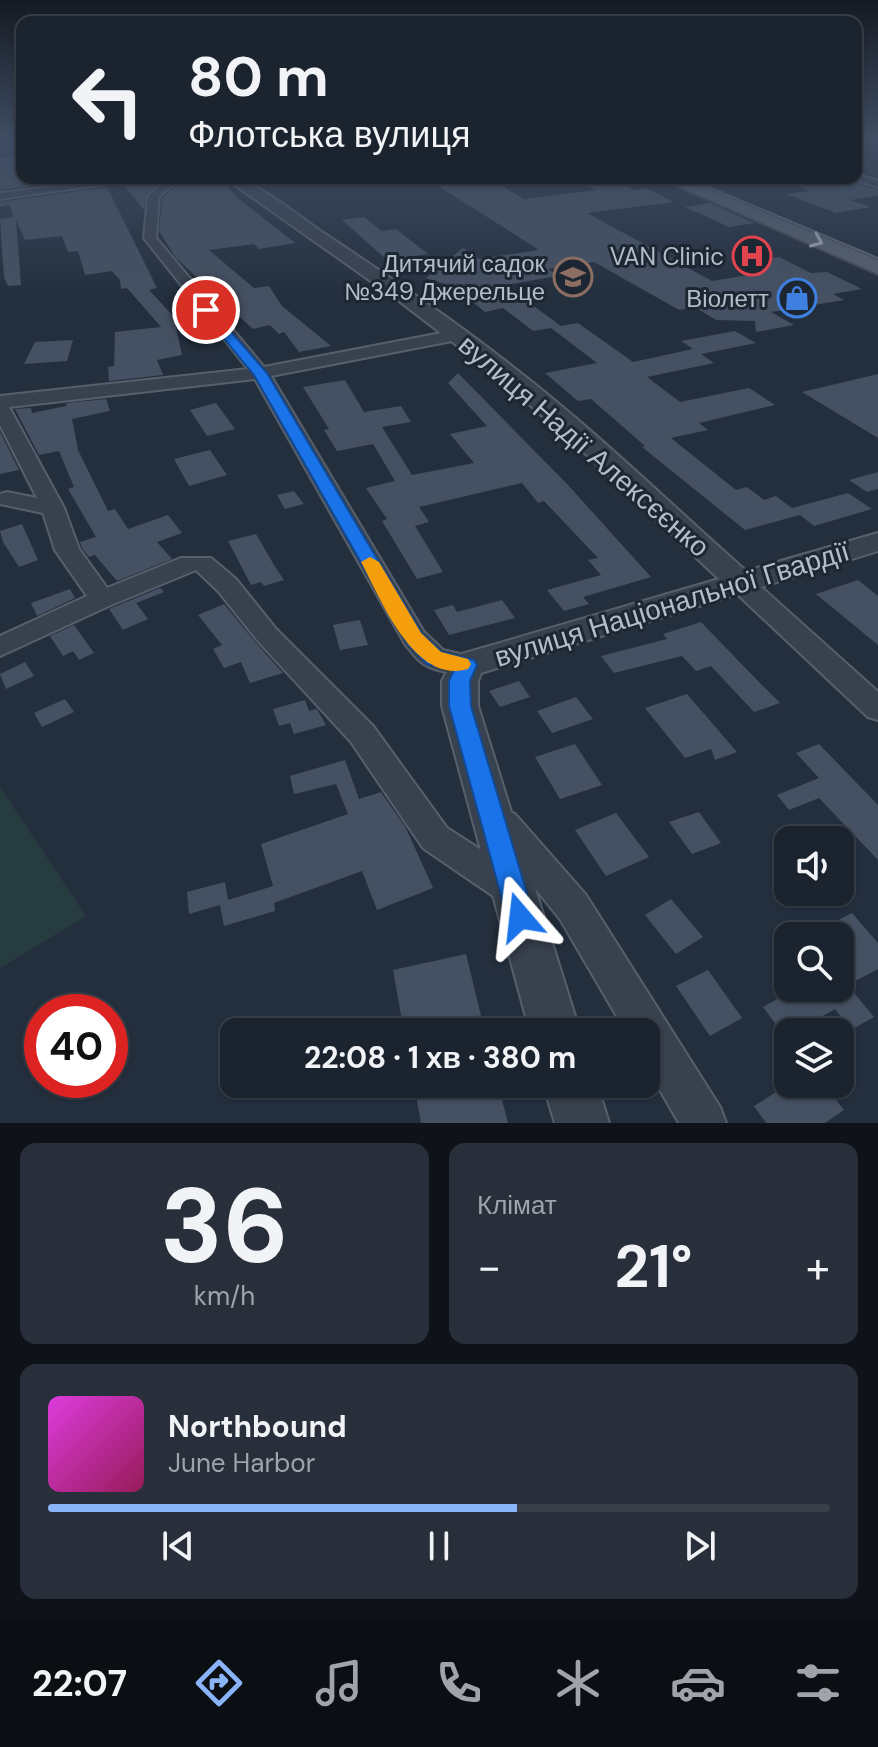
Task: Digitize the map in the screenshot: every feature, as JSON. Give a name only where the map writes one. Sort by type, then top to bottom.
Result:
[{"type":"main road","points":[[699,191],[878,268]]},
{"type":"main road","points":[[741,191],[878,247]]},
{"type":"street","points":[[0,196],[100,191]]},
{"type":"street","points":[[152,191],[150,238],[157,250],[260,373],[414,638],[434,658],[467,665],[460,681],[460,706],[551,1018]]},
{"type":"street","name":"вулиця Надії Алексєєнко","points":[[251,191],[457,335],[554,413],[878,709]]},
{"type":"street","points":[[102,599],[67,550],[53,508],[0,405],[260,373],[457,335]]},
{"type":"street","points":[[7,499],[53,508]]},
{"type":"street","name":"вулиця Національної Гвардії","points":[[467,665],[878,542]]},
{"type":"street","points":[[0,647],[102,599],[190,563],[202,563],[227,585],[267,635],[362,734],[435,838],[512,889]]},
{"type":"street","points":[[487,806],[573,907],[704,1123]]},
{"type":"street","points":[[574,1098],[582,1123]]},
{"type":"green space","points":[[0,787],[86,916],[0,968]]},
{"type":"building","points":[[76,191],[109,191],[157,288],[149,290],[174,317],[182,355],[157,360],[163,375],[109,381],[108,367],[114,366],[115,332],[161,327],[127,288],[121,289],[120,280],[112,271],[85,275],[78,251],[68,252],[62,236],[25,240],[16,220],[21,285],[8,286],[4,277],[0,219],[14,217],[9,205],[0,207],[0,202]]},
{"type":"building","points":[[129,191],[149,191],[144,210]]},
{"type":"building","points":[[169,191],[232,191],[295,243],[259,249],[254,244],[209,250],[254,288],[269,286],[282,306],[331,346],[299,352],[284,332],[279,334],[270,325],[253,329],[176,258],[159,231],[162,198]]},
{"type":"building","points":[[447,191],[511,191],[524,199],[585,191],[653,191],[674,202],[587,213],[712,281],[761,273],[742,263],[779,257],[811,273],[827,272],[862,289],[833,294],[844,300],[771,312],[794,325],[756,332],[755,321],[716,320],[695,307],[679,310],[594,262],[548,269],[558,276],[505,285],[561,326],[578,323],[633,362],[693,349],[681,341],[735,331],[756,343],[701,354],[714,363],[647,377],[680,402],[749,388],[775,405],[699,423],[708,430],[671,438],[736,490],[747,487],[764,500],[776,496],[792,508],[848,493],[872,509],[814,526],[800,515],[745,530],[642,447],[645,446],[591,399],[578,401],[545,373],[597,363],[551,328],[533,331],[503,308],[485,312],[454,287],[426,278],[463,248],[479,259],[539,250]]},
{"type":"building","points":[[878,191],[878,196],[850,200],[871,207],[836,213],[786,194]]},
{"type":"building","points":[[710,203],[754,223],[729,227],[685,207]]},
{"type":"building","points":[[364,217],[382,231],[396,229],[428,254],[387,260],[342,220]]},
{"type":"building","points":[[73,340],[67,361],[24,364],[35,342]]},
{"type":"building","points":[[458,373],[568,485],[651,577],[583,597],[589,604],[564,611],[547,590],[601,575],[588,560],[598,558],[544,501],[538,503],[522,483],[419,507],[429,522],[415,526],[443,572],[417,579],[382,521],[387,519],[366,488],[395,481],[373,444],[337,451],[324,430],[329,429],[303,387],[345,380],[364,412],[401,406],[411,422],[382,427],[412,475],[474,463],[450,434],[487,426],[448,383]]},
{"type":"building","points":[[878,374],[878,438],[802,392]]},
{"type":"building","points":[[106,399],[110,411],[72,419],[78,450],[108,511],[115,509],[128,529],[168,515],[182,533],[157,542],[172,559],[117,581],[95,555],[89,557],[82,548],[80,542],[96,537],[68,489],[74,487],[59,451],[39,455],[15,409],[31,408],[32,413],[66,406],[67,403]]},
{"type":"building","points":[[216,403],[235,429],[207,436],[190,410]]},
{"type":"building","points":[[0,432],[19,470],[0,474]]},
{"type":"building","points":[[210,450],[227,475],[189,486],[174,459]]},
{"type":"building","points":[[878,472],[878,489],[867,492],[849,480]]},
{"type":"building","points":[[294,491],[304,504],[285,509],[277,495]]},
{"type":"building","points":[[22,524],[38,560],[19,567],[3,542],[0,531]]},
{"type":"building","points":[[256,534],[284,580],[264,586],[261,582],[251,585],[228,541]]},
{"type":"building","points":[[858,580],[878,596],[878,645],[816,594]]},
{"type":"building","points":[[160,588],[164,592],[136,603],[148,619],[123,630],[109,609]]},
{"type":"building","points":[[70,589],[75,598],[37,616],[31,603]]},
{"type":"building","points":[[502,600],[515,618],[449,635],[434,610],[453,605],[457,612]]},
{"type":"building","points":[[224,604],[283,673],[250,683],[241,662],[224,668],[213,649],[222,645],[198,615]]},
{"type":"building","points":[[360,620],[368,645],[340,650],[333,625]]},
{"type":"building","points":[[701,622],[780,703],[754,712],[711,666],[696,671],[682,656],[614,673],[601,656],[667,639],[663,634]]},
{"type":"building","points":[[74,625],[94,653],[79,660],[73,651],[63,656],[50,636]]},
{"type":"building","points":[[25,662],[34,676],[6,689],[0,674]]},
{"type":"building","points":[[519,681],[530,697],[500,707],[489,691]]},
{"type":"building","points":[[687,694],[737,752],[715,760],[711,749],[685,758],[645,708]]},
{"type":"building","points":[[576,697],[593,719],[552,733],[537,711]]},
{"type":"building","points":[[65,699],[74,712],[42,727],[34,713]]},
{"type":"building","points":[[305,700],[309,711],[317,709],[326,725],[294,734],[290,723],[279,726],[273,709]]},
{"type":"building","points":[[575,744],[602,785],[560,799],[535,757]]},
{"type":"building","points":[[819,744],[878,805],[878,860],[854,835],[854,826],[846,826],[819,798],[789,810],[777,795],[819,778],[796,753]]},
{"type":"building","points":[[345,760],[359,799],[381,792],[406,828],[433,888],[377,910],[362,871],[274,903],[275,911],[224,926],[220,905],[189,914],[187,892],[225,882],[228,900],[273,886],[261,844],[348,814],[336,784],[294,794],[290,776]]},
{"type":"building","points":[[699,812],[721,843],[692,854],[669,822]]},
{"type":"building","points":[[616,813],[649,857],[606,876],[575,830]]},
{"type":"building","points":[[671,899],[703,937],[676,954],[645,915]]},
{"type":"building","points":[[852,913],[878,943],[878,969],[854,982],[854,922],[835,922]]},
{"type":"building","points":[[466,954],[482,1018],[402,1018],[393,970]]},
{"type":"building","points":[[708,970],[742,1018],[710,1036],[676,986]]},
{"type":"building","points":[[854,993],[874,1017],[854,1028],[854,1018],[842,1018],[835,1009],[819,1018],[774,1018],[774,1022],[763,1007],[774,1001],[854,1002]]},
{"type":"building","points":[[774,1093],[774,1098],[835,1098],[844,1110],[825,1123],[766,1123],[754,1106]]},
{"type":"building","points":[[417,1098],[502,1098],[508,1123],[421,1123]]},
{"type":"tram line","points":[[719,191],[878,258]]},
{"type":"slow traffic","points":[[370,562],[414,638],[434,658],[460,664]]},
{"type":"place","name":"VAN Clinic","points":[[752,256]]},
{"type":"place","name":"Дитячий садок №349 Джерельце","points":[[573,277]]},
{"type":"place","name":"Віолетт","points":[[797,298]]},
{"type":"route","points":[[206,310],[260,373],[414,638],[434,658],[467,665],[460,681],[460,706],[520,917]]}]
